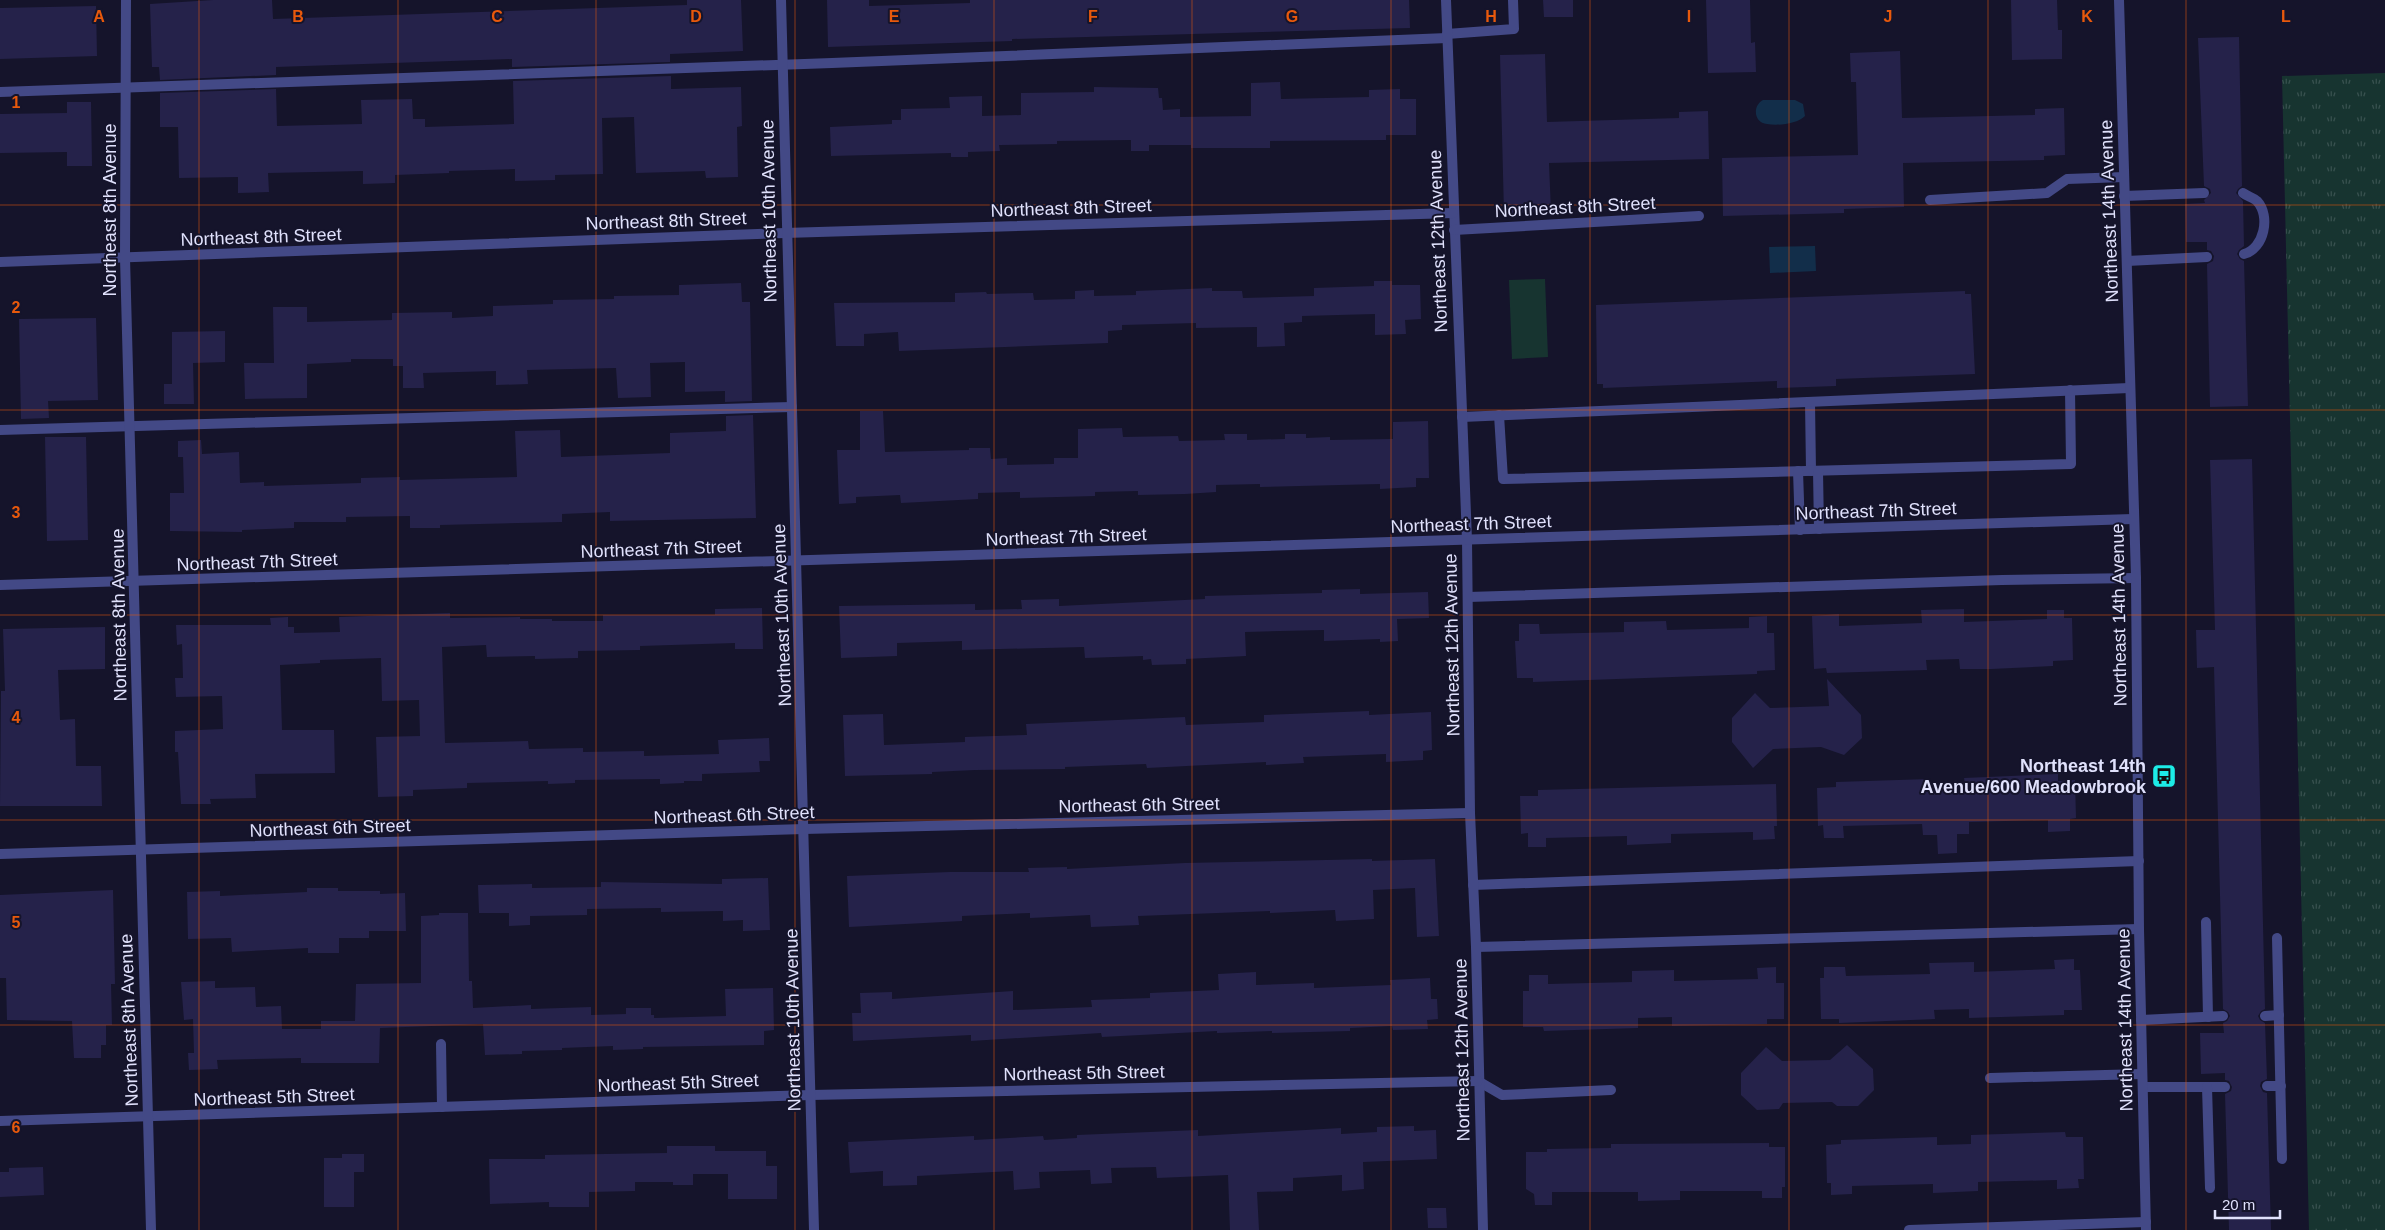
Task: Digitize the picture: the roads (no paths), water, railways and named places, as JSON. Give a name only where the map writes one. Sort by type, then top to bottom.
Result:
[{"type":"street","name":"Northeast 8th Avenue","points":[[126,0],[125,258],[151,1230]]},
{"type":"street","name":"Northeast 10th Avenue","points":[[781,0],[785,233],[797,561],[814,1230]]},
{"type":"street","name":"Northeast 12th Avenue","points":[[1446,0],[1467,540],[1470,813],[1476,947],[1482,1230]]},
{"type":"street","points":[[0,92],[782,64],[1447,36],[1514,29],[1513,0]]},
{"type":"street","name":"Northeast 14th Avenue","points":[[2119,0],[2136,578],[2139,929],[2146,1226]]},
{"type":"street","points":[[1930,200],[2047,193],[2068,178],[2124,177]]},
{"type":"street","points":[[2124,196],[2204,193]]},
{"type":"street","points":[[2243,193],[2257,201],[2263,215],[2263,228],[2258,246],[2250,253],[2244,254]]},
{"type":"street","name":"Northeast 8th Street","points":[[0,262],[785,233],[1453,213]]},
{"type":"street","name":"Northeast 8th Street","points":[[1454,230],[1699,216]]},
{"type":"street","points":[[2127,261],[2207,257]]},
{"type":"street","points":[[1462,417],[2129,388]]},
{"type":"street","points":[[1499,415],[1503,479],[2071,464],[2070,390]]},
{"type":"street","points":[[1810,402],[1819,529]]},
{"type":"street","points":[[0,430],[792,407]]},
{"type":"street","points":[[1798,472],[1800,530]]},
{"type":"street","name":"Northeast 7th Street","points":[[0,585],[2133,519]]},
{"type":"street","points":[[1468,597],[2002,580],[2136,578]]},
{"type":"street","name":"Northeast 6th Street","points":[[0,854],[804,829],[1470,813]]},
{"type":"street","points":[[1473,885],[2139,861]]},
{"type":"street","points":[[2206,922],[2208,1017]]},
{"type":"street","points":[[1476,947],[2139,929]]},
{"type":"street","points":[[2277,938],[2282,1159]]},
{"type":"street","points":[[2265,1016],[2279,1015]]},
{"type":"street","points":[[2141,1020],[2223,1016]]},
{"type":"street","points":[[441,1044],[442,1108]]},
{"type":"street","points":[[1990,1078],[2142,1074]]},
{"type":"street","points":[[1478,1081],[1502,1095],[1611,1090]]},
{"type":"street","name":"Northeast 5th Street","points":[[0,1122],[811,1095],[1478,1081]]},
{"type":"street","points":[[2267,1086],[2281,1086]]},
{"type":"street","points":[[2143,1087],[2225,1087]]},
{"type":"street","points":[[2207,1087],[2210,1188]]},
{"type":"street","points":[[1910,1230],[2146,1226]]},
{"type":"water","points":[[1763,100],[1795,100],[1803,104],[1805,116],[1802,119],[1787,124],[1771,125],[1763,123],[1757,118],[1756,110],[1759,103]]},
{"type":"water","points":[[1815,246],[1816,271],[1770,273],[1769,247]]},
{"type":"place","name":"Northeast 14th Avenue/600 Meadowbrook","points":[[2164,776]]}]
